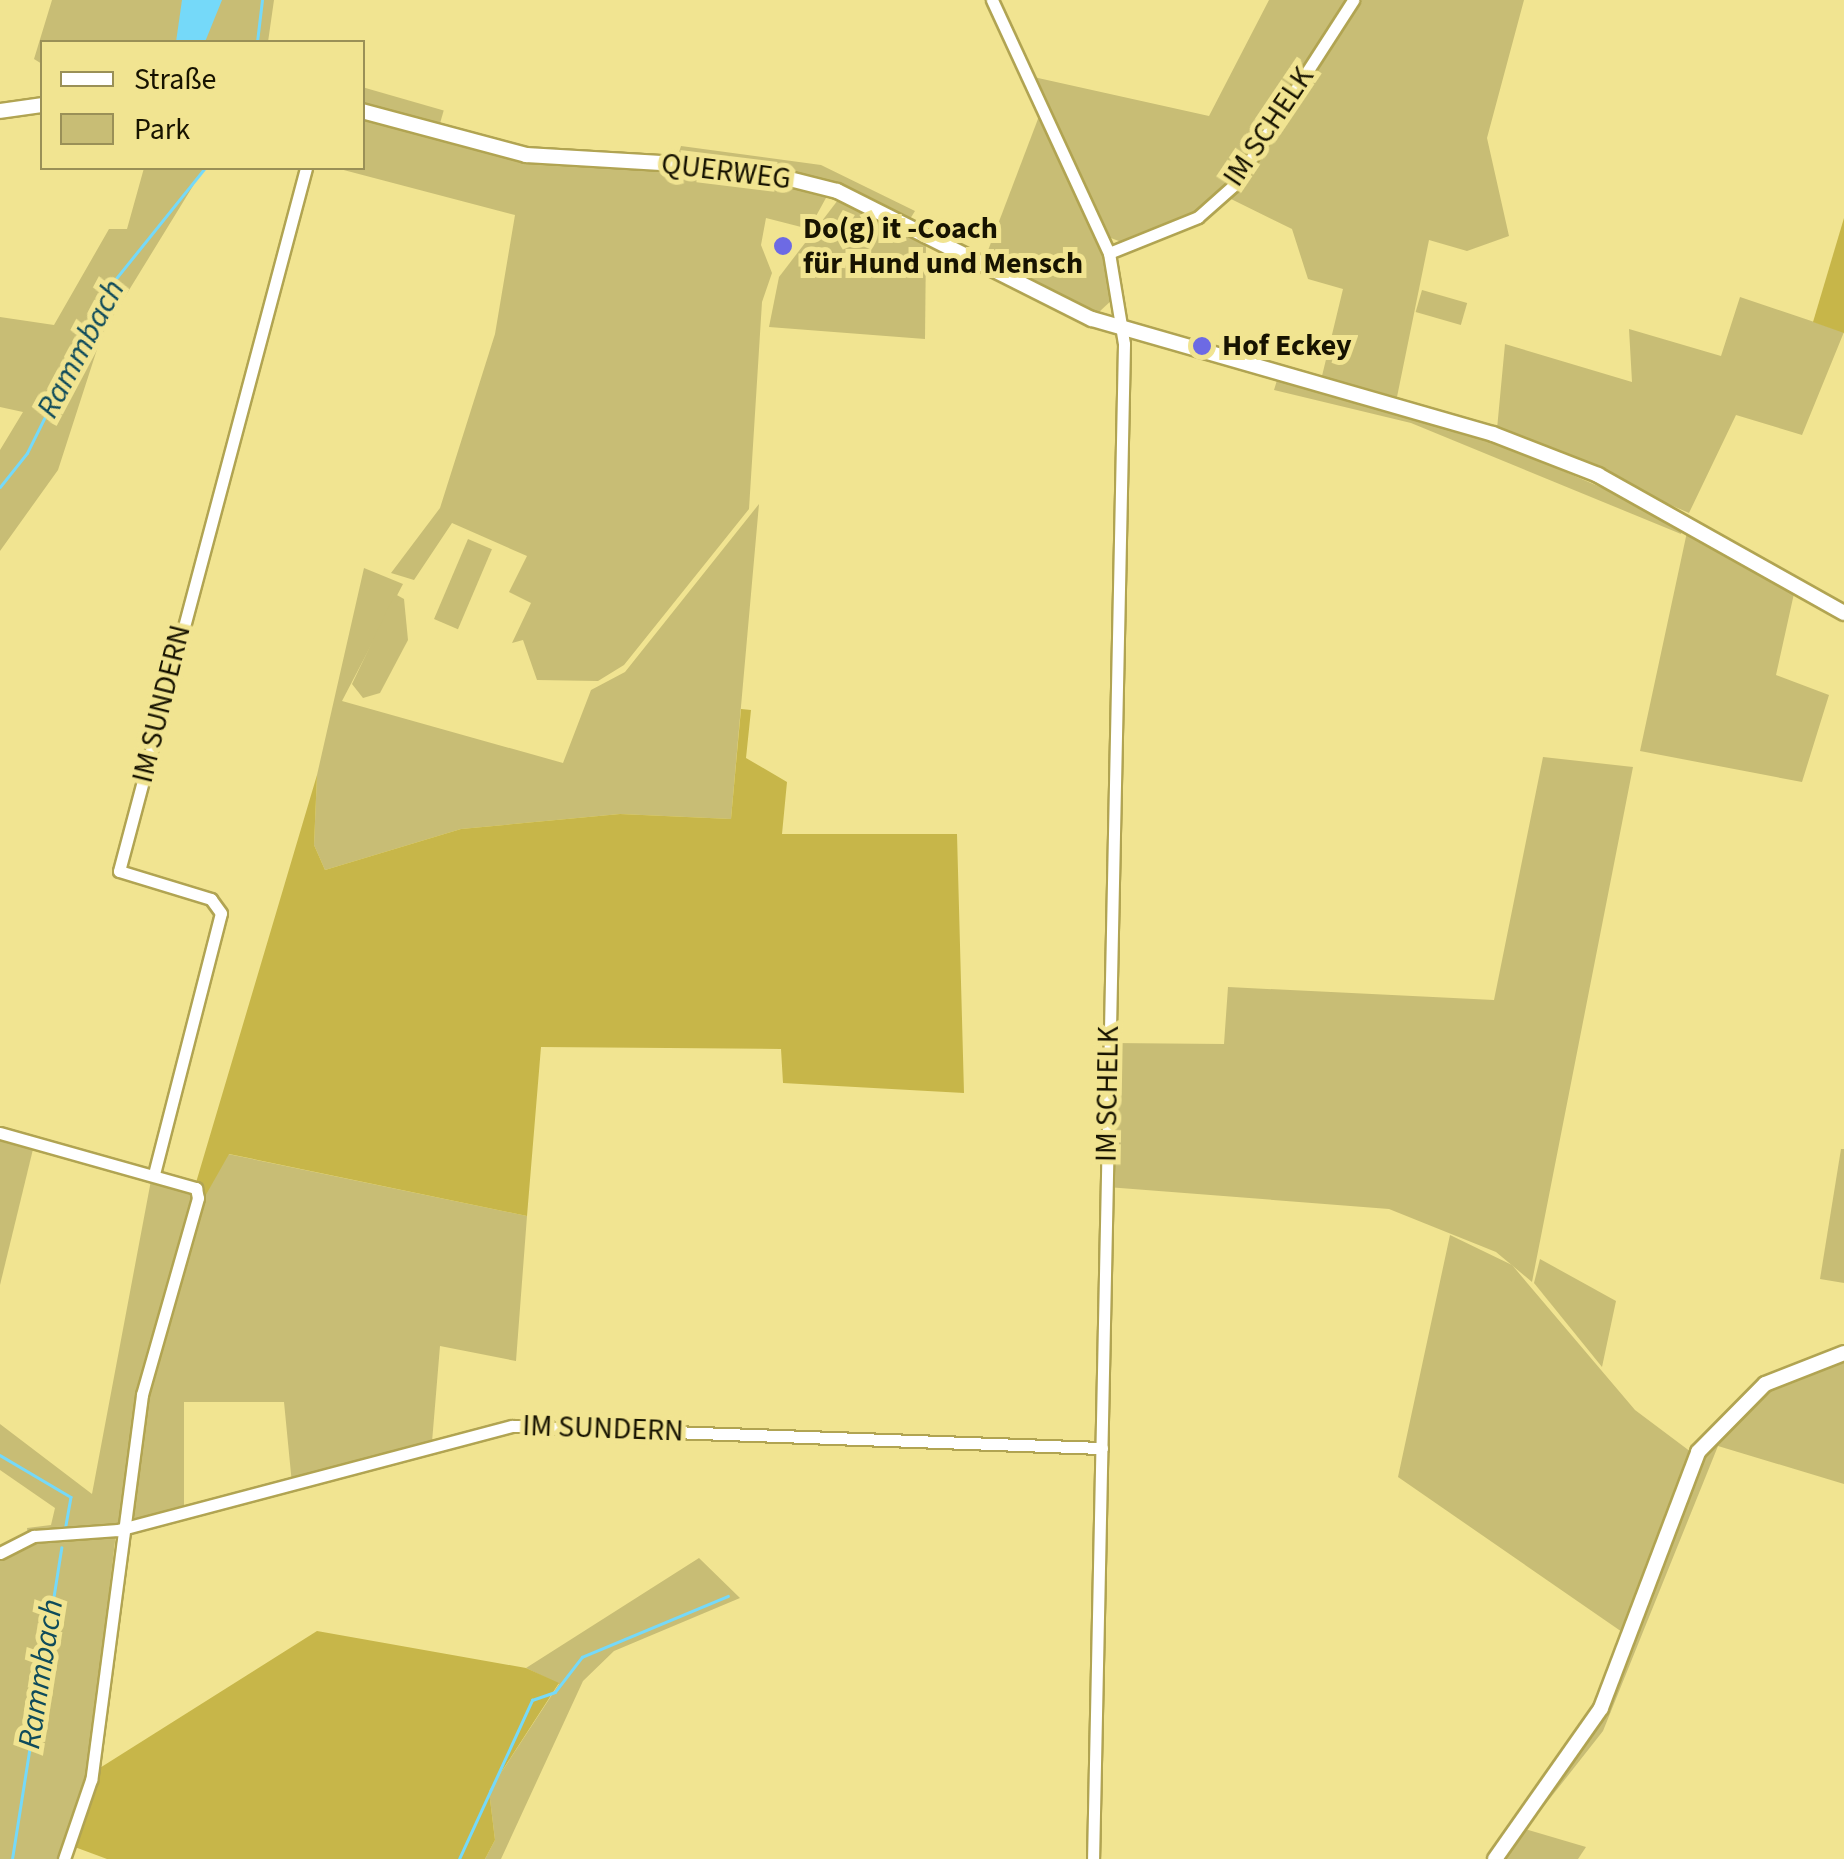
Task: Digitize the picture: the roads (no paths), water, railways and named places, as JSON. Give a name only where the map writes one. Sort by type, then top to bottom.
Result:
[{"type":"street","name":"IM SCHELK","points":[[992,0],[1109,252],[1123,329],[1093,1859]]},
{"type":"street","name":"IM SCHELK","points":[[1109,252],[1198,217],[1234,186],[1353,0]]},
{"type":"street","points":[[0,111],[40,104]]},
{"type":"street","name":"QUERWEG","points":[[365,112],[526,154],[787,176],[862,201],[1036,296],[1123,329],[1372,396],[1581,468],[1708,529],[1844,613]]},
{"type":"street","name":"IM SUNDERN","points":[[154,1174],[221,913],[211,899],[119,871],[305,170]]},
{"type":"street","points":[[0,1132],[154,1174],[196,1188],[198,1198],[142,1395],[118,1530],[90,1780],[64,1859]]},
{"type":"street","points":[[1494,1859],[1602,1708],[1698,1452],[1765,1384],[1844,1353]]},
{"type":"street","name":"IM SUNDERN","points":[[0,1553],[34,1536],[118,1530],[512,1426],[1102,1448]]},
{"type":"water","points":[[182,0],[222,0],[206,40],[176,40]]},
{"type":"waterway","name":"Rammbach","points":[[257,40],[262,0]]},
{"type":"waterway","name":"Rammbach","points":[[0,487],[27,453],[110,286],[203,170]]},
{"type":"waterway","name":"Rammbach","points":[[0,1455],[71,1497],[65,1530]]},
{"type":"waterway","name":"Rammbach","points":[[12,1859],[61,1548]]},
{"type":"waterway","points":[[459,1859],[532,1700],[555,1692],[582,1657],[728,1596]]},
{"type":"place","name":"Do(g) it -Coach für Hund und Mensch","points":[[783,246]]},
{"type":"place","name":"Hof Eckey","points":[[1202,346]]}]
